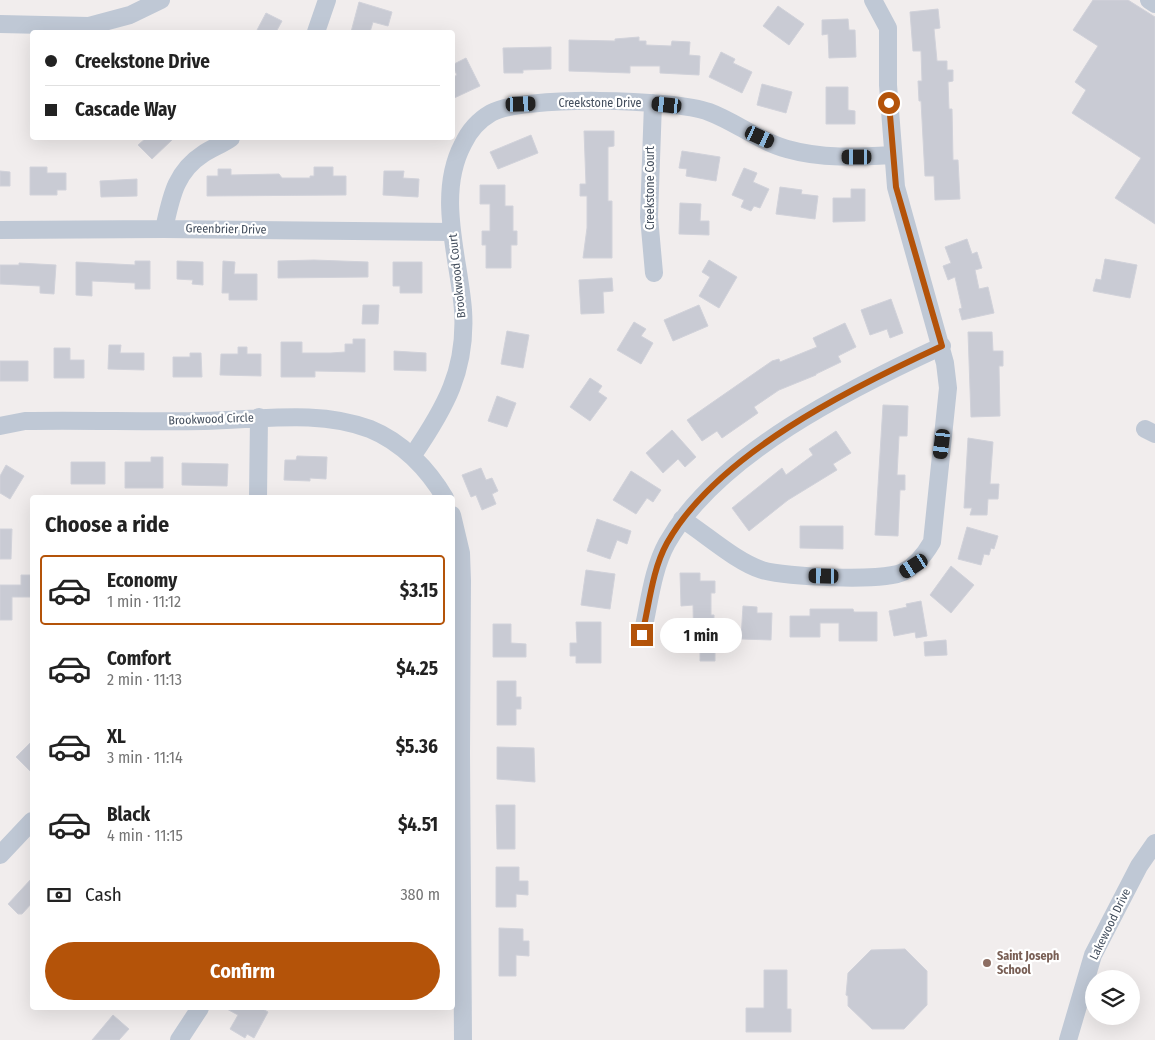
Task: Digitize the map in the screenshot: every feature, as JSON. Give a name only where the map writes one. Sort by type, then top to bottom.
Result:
[{"type":"street","points":[[0,24],[89,26],[130,14],[161,0]]},
{"type":"street","points":[[317,30],[327,0]]},
{"type":"street","points":[[682,519],[715,540],[736,558],[763,570],[790,575],[874,577],[902,573],[914,566],[932,542],[948,388],[942,346],[896,187],[890,122],[888,28],[873,0]]},
{"type":"street","points":[[1149,0],[1155,4]]},
{"type":"street","name":"Creekstone Drive","points":[[462,146],[470,130],[492,112],[521,104],[653,103],[709,112],[786,149],[827,157],[893,156]]},
{"type":"street","name":"Creekstone Court","points":[[653,103],[649,217],[654,273]]},
{"type":"street","points":[[164,228],[170,198],[182,172],[202,154],[227,140]]},
{"type":"street","name":"Brookwood Court","points":[[413,456],[451,393],[458,372],[463,311],[452,232],[451,187],[456,157],[462,146]]},
{"type":"street","name":"Greenbrier Drive","points":[[0,230],[164,228],[452,232]]},
{"type":"street","points":[[642,635],[658,564],[666,545],[682,519],[706,492],[738,463],[819,408],[942,346]]},
{"type":"street","points":[[258,495],[259,417]]},
{"type":"street","name":"Brookwood Circle","points":[[0,426],[25,421],[207,421],[259,417],[344,421],[372,430],[413,456]]},
{"type":"street","points":[[413,456],[443,495]]},
{"type":"street","points":[[455,529],[460,553],[462,581],[457,753],[463,1040]]},
{"type":"street","points":[[0,855],[30,823]]},
{"type":"street","name":"Lakewood Drive","points":[[1068,1040],[1093,955],[1139,866],[1155,843]]},
{"type":"street","points":[[179,1040],[199,1010]]},
{"type":"building","points":[[1093,0],[1128,0],[1155,17],[1155,224],[1115,198],[1141,158],[1072,113],[1086,90],[1075,82],[1098,46],[1073,30]]},
{"type":"building","points":[[359,2],[392,12],[388,26],[373,22],[371,30],[352,30]]},
{"type":"building","points":[[778,6],[804,24],[789,45],[763,26]]},
{"type":"building","points":[[938,9],[940,28],[934,29],[937,61],[947,61],[947,70],[953,70],[953,81],[948,82],[949,109],[952,109],[953,160],[958,160],[960,199],[935,200],[934,176],[925,176],[921,101],[919,101],[918,81],[922,81],[921,51],[913,51],[910,12]]},
{"type":"building","points":[[266,13],[282,21],[277,30],[257,30]]},
{"type":"building","points":[[848,19],[849,30],[855,30],[856,57],[829,58],[828,34],[822,35],[822,20]]},
{"type":"building","points":[[639,37],[639,41],[646,41],[646,45],[671,46],[672,41],[690,42],[689,55],[700,56],[699,75],[660,73],[660,66],[630,66],[630,73],[569,71],[569,40],[615,41],[615,39]]},
{"type":"building","points":[[551,47],[551,69],[523,70],[523,73],[504,73],[503,48]]},
{"type":"building","points":[[721,52],[735,59],[733,63],[752,72],[742,93],[709,77]]},
{"type":"building","points":[[466,58],[480,86],[455,98],[455,76],[457,75],[455,64]]},
{"type":"building","points":[[762,84],[792,92],[786,113],[757,105]]},
{"type":"building","points":[[826,87],[848,87],[848,110],[855,111],[855,124],[826,124]]},
{"type":"building","points":[[584,131],[614,131],[614,146],[608,147],[608,201],[612,201],[612,258],[583,258],[587,228],[587,196],[580,196],[580,184],[586,184]]},
{"type":"building","points":[[531,135],[538,153],[498,169],[490,152]]},
{"type":"building","points":[[144,140],[172,140],[152,159],[138,145]]},
{"type":"building","points":[[682,151],[720,157],[716,181],[686,176],[687,169],[679,168]]},
{"type":"building","points":[[30,167],[47,167],[47,173],[66,173],[66,190],[57,190],[57,195],[30,195]]},
{"type":"building","points":[[314,167],[333,167],[333,176],[346,176],[346,195],[207,196],[207,176],[218,176],[218,169],[231,169],[231,175],[279,174],[282,178],[310,178],[310,176],[314,176]]},
{"type":"building","points":[[744,168],[757,173],[753,182],[769,189],[760,208],[754,206],[751,211],[741,207],[744,200],[732,195]]},
{"type":"building","points":[[0,171],[10,172],[10,186],[0,186]]},
{"type":"building","points":[[384,171],[404,171],[403,178],[419,179],[418,197],[383,195]]},
{"type":"building","points":[[137,179],[137,196],[101,197],[100,181]]},
{"type":"building","points":[[480,185],[505,185],[505,206],[513,206],[513,231],[517,231],[517,245],[511,245],[511,268],[486,268],[486,245],[482,245],[482,231],[490,231],[490,204],[480,204]]},
{"type":"building","points":[[780,187],[802,190],[801,194],[818,196],[815,219],[776,214]]},
{"type":"building","points":[[851,189],[865,189],[865,221],[833,222],[833,198],[851,198]]},
{"type":"building","points":[[680,203],[701,204],[700,221],[709,221],[709,235],[679,234]]},
{"type":"building","points":[[967,239],[972,254],[977,252],[982,268],[975,270],[979,289],[988,287],[994,313],[962,320],[959,309],[962,308],[955,277],[948,280],[943,266],[951,263],[945,247]]},
{"type":"building","points":[[1105,259],[1137,265],[1130,298],[1093,291],[1096,279],[1101,280]]},
{"type":"building","points":[[709,260],[737,277],[719,308],[699,296],[710,277],[702,272]]},
{"type":"building","points":[[135,261],[150,261],[150,289],[135,289],[135,283],[92,281],[92,296],[76,295],[76,262],[135,265]]},
{"type":"building","points":[[177,261],[203,262],[203,285],[192,284],[193,280],[177,279]]},
{"type":"building","points":[[223,261],[235,262],[234,274],[257,274],[257,300],[229,300],[229,293],[222,293]]},
{"type":"building","points":[[278,261],[368,262],[368,277],[278,278]]},
{"type":"building","points":[[393,262],[422,262],[422,293],[400,293],[400,286],[393,286]]},
{"type":"building","points":[[19,263],[56,265],[54,294],[40,293],[40,286],[0,284],[0,265],[19,265]]},
{"type":"building","points":[[612,278],[613,291],[603,292],[604,313],[581,314],[579,280]]},
{"type":"building","points":[[891,299],[903,333],[890,338],[887,329],[870,335],[861,310]]},
{"type":"building","points":[[363,305],[379,305],[378,324],[362,324]]},
{"type":"building","points":[[699,305],[708,326],[673,341],[664,320]]},
{"type":"building","points":[[634,322],[646,329],[641,336],[653,343],[641,364],[617,350]]},
{"type":"building","points":[[845,323],[856,347],[838,356],[841,362],[816,375],[779,390],[754,407],[758,413],[722,438],[717,431],[702,441],[687,420],[772,361],[779,359],[780,362],[817,347],[813,338]]},
{"type":"building","points":[[507,331],[529,335],[523,368],[501,364]]},
{"type":"building","points":[[968,332],[992,332],[993,351],[1003,351],[1003,366],[999,366],[1000,416],[971,417]]},
{"type":"building","points":[[353,339],[365,339],[365,372],[315,371],[315,377],[281,377],[281,342],[302,342],[302,353],[331,353],[345,352],[345,344],[353,344]]},
{"type":"building","points":[[109,345],[121,345],[120,353],[144,353],[144,370],[108,369]]},
{"type":"building","points":[[238,347],[247,347],[247,354],[261,354],[261,376],[220,375],[221,354],[238,354]]},
{"type":"building","points":[[54,348],[70,348],[70,360],[84,360],[84,378],[54,378]]},
{"type":"building","points":[[394,351],[426,353],[426,371],[394,370]]},
{"type":"building","points":[[190,353],[201,353],[202,377],[173,377],[173,357],[190,357]]},
{"type":"building","points":[[0,361],[28,361],[28,381],[0,381]]},
{"type":"building","points":[[590,378],[602,386],[598,392],[607,398],[590,421],[570,407]]},
{"type":"building","points":[[497,396],[516,403],[507,427],[488,421]]},
{"type":"building","points":[[883,405],[908,406],[907,436],[899,436],[897,475],[905,475],[905,490],[900,490],[898,536],[875,535]]},
{"type":"building","points":[[672,430],[696,457],[685,467],[678,459],[663,473],[646,453]]},
{"type":"building","points":[[836,431],[851,453],[833,464],[837,470],[788,500],[749,531],[732,508],[782,468],[786,475],[813,455],[809,449]]},
{"type":"building","points":[[968,438],[993,442],[990,484],[999,484],[998,499],[988,499],[987,515],[970,515],[972,508],[964,508]]},
{"type":"building","points":[[297,456],[327,457],[326,479],[310,478],[310,481],[284,480],[285,460],[296,460]]},
{"type":"building","points":[[151,457],[163,457],[163,488],[125,488],[125,462],[151,462]]},
{"type":"building","points":[[71,462],[105,462],[105,484],[71,484]]},
{"type":"building","points":[[182,463],[228,464],[227,486],[182,485]]},
{"type":"building","points":[[6,465],[24,476],[10,499],[0,493],[0,476]]},
{"type":"building","points":[[481,468],[486,480],[492,478],[498,491],[492,494],[496,504],[482,510],[476,495],[471,497],[462,475]]},
{"type":"building","points":[[631,471],[661,490],[653,502],[647,498],[636,514],[613,500]]},
{"type":"building","points":[[597,519],[631,531],[627,544],[617,540],[610,559],[587,551]]},
{"type":"building","points":[[800,526],[843,526],[843,549],[800,548]]},
{"type":"building","points":[[967,527],[998,536],[994,549],[991,548],[989,555],[984,554],[981,565],[958,559]]},
{"type":"building","points":[[0,529],[12,529],[11,559],[0,559]]},
{"type":"building","points":[[951,566],[974,585],[951,613],[930,595]]},
{"type":"building","points":[[586,570],[615,574],[610,609],[581,605]]},
{"type":"building","points":[[680,573],[700,573],[700,581],[715,581],[715,593],[711,593],[711,615],[714,615],[714,623],[720,623],[720,633],[715,633],[715,661],[700,661],[700,650],[694,650],[693,605],[681,606]]},
{"type":"building","points":[[21,575],[30,575],[30,597],[12,597],[12,620],[0,620],[0,585],[21,585]]},
{"type":"building","points":[[921,601],[927,636],[916,638],[915,632],[894,636],[889,611],[907,607],[906,604]]},
{"type":"building","points":[[743,606],[757,607],[757,613],[772,613],[771,640],[741,639]]},
{"type":"building","points":[[810,609],[853,609],[854,612],[877,612],[877,641],[839,641],[839,623],[820,623],[820,637],[790,637],[790,616],[810,616]]},
{"type":"building","points":[[576,622],[601,622],[601,663],[576,663],[576,656],[570,656],[570,643],[577,643]]},
{"type":"building","points":[[493,624],[511,624],[511,643],[526,644],[526,657],[493,657]]},
{"type":"building","points":[[946,640],[947,655],[925,656],[924,642]]},
{"type":"building","points":[[497,681],[516,681],[516,697],[521,697],[521,709],[516,709],[516,725],[497,725]]},
{"type":"building","points":[[30,743],[30,771],[16,757]]},
{"type":"building","points":[[497,747],[534,748],[535,782],[497,779]]},
{"type":"building","points":[[496,805],[515,805],[515,849],[497,849]]},
{"type":"building","points":[[496,867],[519,867],[519,881],[528,881],[528,895],[516,894],[516,907],[496,907]]},
{"type":"building","points":[[30,880],[30,905],[22,914],[18,914],[8,904]]},
{"type":"building","points":[[499,928],[523,929],[523,941],[529,941],[529,956],[516,955],[516,976],[499,976]]},
{"type":"building","points":[[905,949],[927,971],[927,1005],[904,1029],[872,1029],[848,1006],[848,996],[846,995],[848,973],[871,950]]},
{"type":"building","points":[[764,970],[787,970],[787,1009],[791,1009],[791,1032],[746,1032],[746,1008],[764,1008]]},
{"type":"building","points":[[229,1010],[264,1010],[268,1012],[254,1038],[247,1034],[245,1038],[230,1029],[238,1015]]},
{"type":"building","points":[[113,1015],[129,1029],[119,1040],[92,1040]]},
{"type":"place","name":"Saint Joseph School","points":[[987,963]]},
{"type":"route","points":[[642,635],[658,564],[666,545],[682,519],[706,492],[738,463],[819,408],[942,346],[896,187],[889,103]]}]
